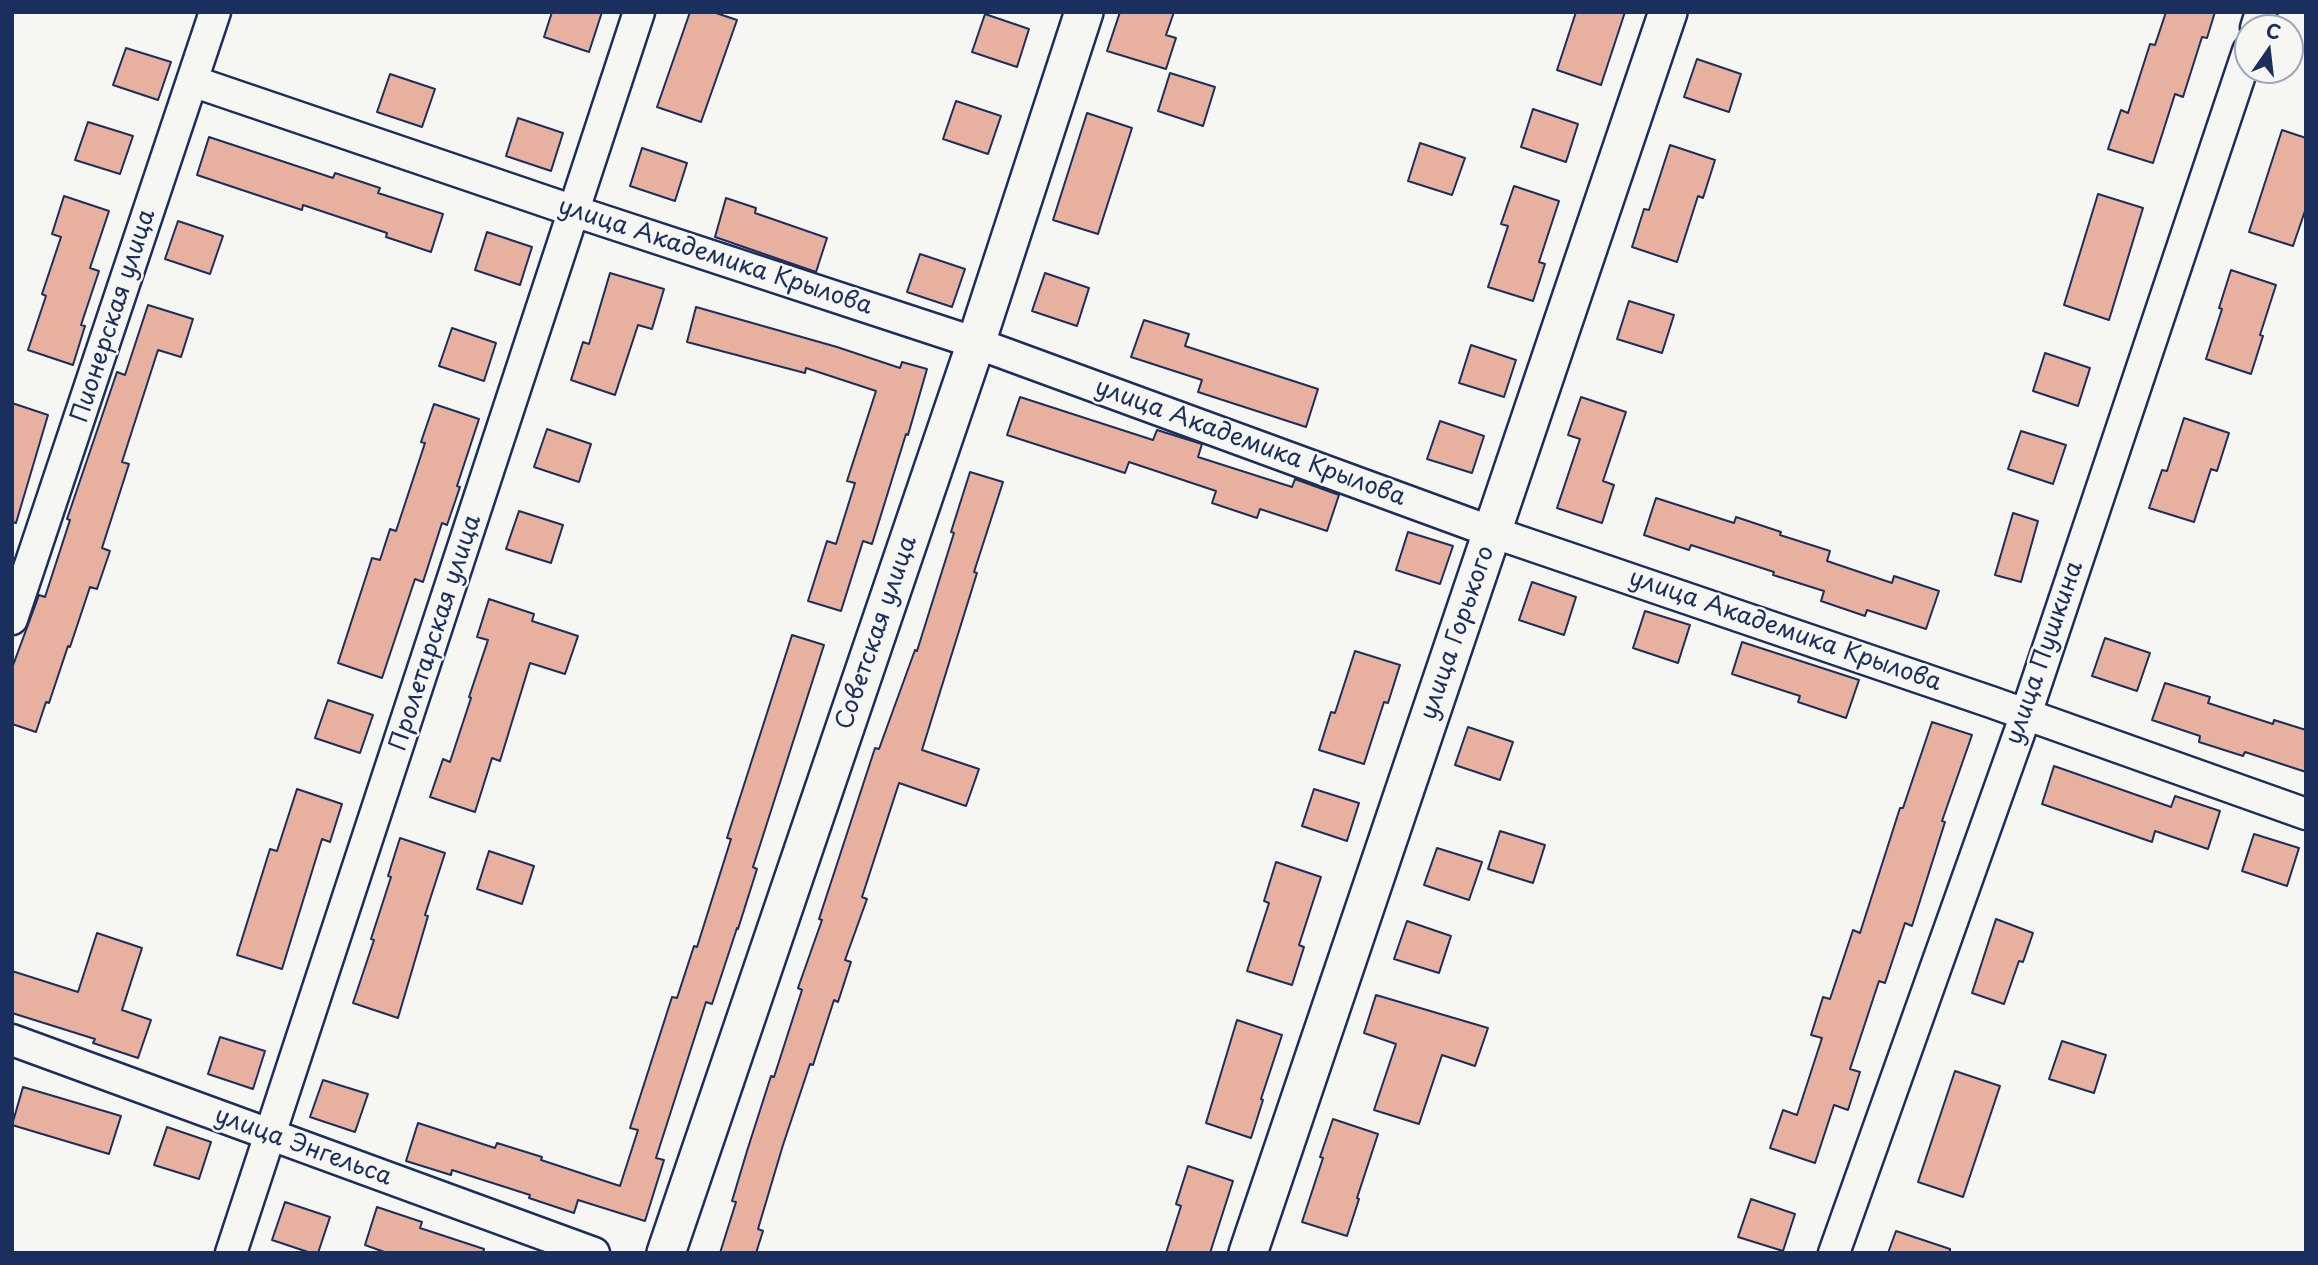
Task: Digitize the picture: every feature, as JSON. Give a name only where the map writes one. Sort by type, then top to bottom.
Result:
[{"type":"street","name":"Пионерская улица","points":[[12,619],[215,12]]},
{"type":"street","name":"Пролетарская улица","points":[[232,1253],[639,12]]},
{"type":"street","name":"Советская улица","points":[[666,1253],[976,343],[1084,12]]},
{"type":"street","name":"улица Горького","points":[[1248,1253],[1668,12]]},
{"type":"street","name":"улица Академика Крылова","points":[[192,81],[574,211],[976,343],[1492,532],[2026,714],[2306,814]]},
{"type":"street","name":"улица Пушкина","points":[[1834,1253],[2026,714],[2237,84]]},
{"type":"street","name":"улица Энгельса","points":[[12,1040],[594,1253]]},
{"type":"building","points":[[552,12],[602,12],[589,52],[544,37]]},
{"type":"building","points":[[690,12],[713,12],[737,20],[701,122],[657,107]]},
{"type":"building","points":[[1120,12],[1174,12],[1166,35],[1176,38],[1166,69],[1107,51]]},
{"type":"building","points":[[1576,12],[1625,12],[1601,85],[1557,70]]},
{"type":"building","points":[[2166,12],[2215,12],[2207,38],[2202,37],[2183,97],[2175,94],[2153,163],[2108,149],[2121,110],[2128,113],[2150,44],[2155,45]]},
{"type":"building","points":[[985,14],[1029,29],[1017,67],[972,52]]},
{"type":"building","points":[[126,48],[171,62],[158,100],[113,85]]},
{"type":"building","points":[[1697,59],[1741,74],[1729,112],[1684,97]]},
{"type":"building","points":[[1170,73],[1215,87],[1203,126],[1158,111]]},
{"type":"building","points":[[390,74],[435,89],[422,127],[377,112]]},
{"type":"building","points":[[956,101],[1001,116],[988,154],[943,139]]},
{"type":"building","points":[[1533,109],[1578,124],[1566,162],[1521,147]]},
{"type":"building","points":[[1087,113],[1132,128],[1098,234],[1053,220]]},
{"type":"building","points":[[518,118],[563,133],[551,171],[506,156]]},
{"type":"building","points":[[88,122],[133,136],[120,174],[75,160]]},
{"type":"building","points":[[2282,130],[2306,138],[2306,208],[2293,246],[2249,232]]},
{"type":"building","points":[[209,137],[333,178],[335,173],[380,188],[378,193],[443,214],[431,252],[386,237],[387,233],[303,205],[302,210],[197,175]]},
{"type":"building","points":[[1420,143],[1465,158],[1452,195],[1408,181]]},
{"type":"building","points":[[1670,145],[1715,160],[1703,198],[1698,196],[1677,262],[1632,247],[1644,209],[1649,210]]},
{"type":"building","points":[[642,148],[687,163],[675,201],[630,186]]},
{"type":"building","points":[[1514,186],[1559,201],[1539,262],[1545,264],[1533,301],[1488,287],[1508,226],[1501,224]]},
{"type":"building","points":[[2098,194],[2143,208],[2109,320],[2064,305]]},
{"type":"building","points":[[64,196],[109,211],[90,268],[99,271],[81,325],[85,326],[73,365],[28,350],[46,296],[42,294],[61,237],[52,234]]},
{"type":"building","points":[[726,198],[756,208],[755,213],[827,238],[816,272],[715,237]]},
{"type":"building","points":[[178,221],[223,236],[210,274],[165,259]]},
{"type":"building","points":[[487,232],[532,247],[520,285],[475,270]]},
{"type":"building","points":[[920,254],[965,269],[952,307],[907,292]]},
{"type":"building","points":[[2231,270],[2276,285],[2251,374],[2206,359]]},
{"type":"building","points":[[610,273],[664,289],[652,329],[638,325],[615,395],[571,380],[583,342],[589,344]]},
{"type":"building","points":[[1045,273],[1089,288],[1077,326],[1032,311]]},
{"type":"building","points":[[1629,301],[1674,315],[1662,353],[1617,339]]},
{"type":"building","points":[[148,305],[193,319],[181,357],[158,350],[122,462],[129,464],[102,548],[110,551],[97,589],[90,587],[70,647],[68,646],[36,732],[12,724],[12,668],[39,595],[45,597],[70,520],[67,519],[117,372],[125,375]]},
{"type":"building","points":[[696,307],[900,368],[902,362],[927,369],[872,544],[863,541],[841,611],[808,601],[827,541],[836,544],[855,483],[847,481],[876,391],[806,368],[805,373],[687,342]]},
{"type":"building","points":[[1144,320],[1189,334],[1185,346],[1318,389],[1306,427],[1198,392],[1202,380],[1131,357]]},
{"type":"building","points":[[452,328],[496,343],[484,381],[439,366]]},
{"type":"building","points":[[1471,345],[1516,360],[1504,397],[1459,383]]},
{"type":"building","points":[[2045,353],[2090,368],[2078,406],[2033,391]]},
{"type":"building","points":[[1020,397],[1153,440],[1157,430],[1202,444],[1198,457],[1292,487],[1295,479],[1339,495],[1327,531],[1260,509],[1257,518],[1212,503],[1216,491],[1129,462],[1125,473],[1007,435]]},
{"type":"building","points":[[1581,397],[1626,412],[1603,481],[1614,485],[1602,523],[1557,508],[1580,439],[1568,435]]},
{"type":"building","points":[[12,403],[48,415],[16,523],[12,522]]},
{"type":"building","points":[[434,404],[479,419],[447,525],[442,523],[423,582],[415,579],[382,678],[338,663],[372,558],[380,560],[390,529],[396,531],[425,443],[421,442]]},
{"type":"building","points":[[2184,418],[2229,433],[2217,471],[2211,469],[2194,522],[2149,508],[2162,470],[2167,471]]},
{"type":"building","points":[[1440,421],[1484,436],[1472,473],[1427,459]]},
{"type":"building","points":[[547,429],[591,444],[579,482],[534,467]]},
{"type":"building","points":[[2021,431],[2066,445],[2053,484],[2008,469]]},
{"type":"building","points":[[970,472],[1003,482],[922,750],[979,769],[966,806],[899,783],[862,897],[867,899],[845,960],[851,962],[838,1002],[834,1000],[813,1065],[810,1064],[783,1145],[758,1229],[763,1231],[756,1253],[720,1253],[736,1202],[732,1201],[747,1151],[802,990],[798,988],[822,920],[819,919],[875,748],[879,749],[915,650],[917,651]]},
{"type":"building","points":[[1656,498],[1734,523],[1736,517],[1781,532],[1780,535],[1830,551],[1827,561],[1892,583],[1894,576],[1939,591],[1926,629],[1867,610],[1865,616],[1821,601],[1824,591],[1773,575],[1774,572],[1691,545],[1689,550],[1644,535]]},
{"type":"building","points":[[519,511],[563,525],[551,563],[506,549]]},
{"type":"building","points":[[2013,513],[2038,521],[2021,582],[1995,575]]},
{"type":"building","points":[[1408,532],[1453,546],[1440,584],[1396,570]]},
{"type":"building","points":[[1532,582],[1576,597],[1564,635],[1519,620]]},
{"type":"building","points":[[489,599],[534,614],[532,621],[578,636],[565,674],[530,663],[500,761],[492,758],[475,812],[430,797],[443,759],[450,762],[471,698],[469,697],[488,640],[477,637]]},
{"type":"building","points":[[1645,611],[1690,625],[1678,663],[1633,648]]},
{"type":"building","points":[[792,635],[824,645],[753,867],[757,869],[738,929],[712,1004],[706,1002],[656,1158],[664,1160],[645,1221],[578,1200],[574,1213],[529,1198],[530,1195],[452,1170],[451,1175],[406,1161],[418,1123],[495,1148],[497,1143],[542,1157],[541,1160],[620,1186],[638,1130],[630,1128],[672,997],[677,998],[694,946],[697,947],[731,839],[727,838]]},
{"type":"building","points":[[2105,638],[2150,653],[2137,691],[2092,676]]},
{"type":"building","points":[[1742,642],[1859,680],[1846,718],[1798,702],[1800,696],[1732,674]]},
{"type":"building","points":[[1355,651],[1400,665],[1388,703],[1384,702],[1364,764],[1319,750],[1331,712],[1335,713]]},
{"type":"building","points":[[2165,683],[2210,697],[2208,703],[2273,724],[2274,720],[2306,730],[2306,772],[2245,752],[2243,756],[2199,742],[2200,736],[2152,720]]},
{"type":"building","points":[[328,700],[373,715],[360,753],[315,738]]},
{"type":"building","points":[[1932,722],[1972,735],[1942,821],[1945,822],[1912,926],[1905,923],[1885,983],[1879,981],[1850,1069],[1860,1072],[1848,1110],[1834,1105],[1815,1163],[1770,1148],[1783,1110],[1797,1115],[1822,1038],[1811,1035],[1823,997],[1830,999],[1853,930],[1860,933],[1900,808],[1903,808]]},
{"type":"building","points":[[1468,727],[1513,742],[1500,780],[1455,765]]},
{"type":"building","points":[[2054,766],[2171,807],[2175,796],[2220,811],[2208,849],[2155,831],[2152,842],[2042,804]]},
{"type":"building","points":[[297,789],[342,804],[330,842],[322,839],[282,969],[237,955],[270,849],[277,851]]},
{"type":"building","points":[[1314,789],[1359,803],[1347,841],[1302,826]]},
{"type":"building","points":[[1500,831],[1545,845],[1533,883],[1488,869]]},
{"type":"building","points":[[2254,834],[2299,848],[2287,886],[2242,871]]},
{"type":"building","points":[[400,838],[445,853],[425,915],[428,916],[398,1018],[353,1003],[374,940],[371,939],[391,877],[388,876]]},
{"type":"building","points":[[1437,848],[1482,862],[1469,900],[1424,885]]},
{"type":"building","points":[[489,851],[534,866],[522,904],[477,889]]},
{"type":"building","points":[[1276,862],[1321,877],[1299,945],[1304,947],[1292,985],[1247,971],[1269,903],[1264,901]]},
{"type":"building","points":[[1996,919],[2033,933],[2023,962],[2019,961],[2004,1004],[1972,993]]},
{"type":"building","points":[[1407,921],[1451,936],[1439,973],[1394,959]]},
{"type":"building","points":[[97,933],[142,948],[122,1010],[151,1020],[138,1058],[93,1043],[95,1039],[12,1013],[12,971],[78,992]]},
{"type":"building","points":[[1376,995],[1488,1028],[1475,1066],[1442,1055],[1419,1124],[1374,1110],[1396,1044],[1364,1033]]},
{"type":"building","points":[[1237,1020],[1282,1035],[1251,1138],[1206,1123]]},
{"type":"building","points":[[220,1037],[265,1051],[253,1089],[208,1074]]},
{"type":"building","points":[[2062,1041],[2106,1055],[2094,1093],[2049,1079]]},
{"type":"building","points":[[1955,1071],[2000,1086],[1963,1197],[1918,1182]]},
{"type":"building","points":[[323,1080],[368,1094],[355,1132],[310,1117]]},
{"type":"building","points":[[23,1087],[121,1116],[109,1154],[12,1125]]},
{"type":"building","points":[[1333,1119],[1378,1134],[1347,1236],[1302,1222]]},
{"type":"building","points":[[167,1127],[211,1142],[199,1179],[154,1165]]},
{"type":"building","points":[[1188,1166],[1233,1181],[1210,1253],[1166,1253],[1181,1206],[1176,1204]]},
{"type":"building","points":[[1751,1199],[1795,1214],[1783,1251],[1738,1237]]},
{"type":"building","points":[[285,1202],[330,1217],[318,1253],[272,1240]]},
{"type":"building","points":[[377,1207],[422,1222],[420,1228],[484,1249],[483,1253],[387,1253],[365,1245]]},
{"type":"building","points":[[1896,1231],[1950,1249],[1950,1253],[1888,1253]]}]
